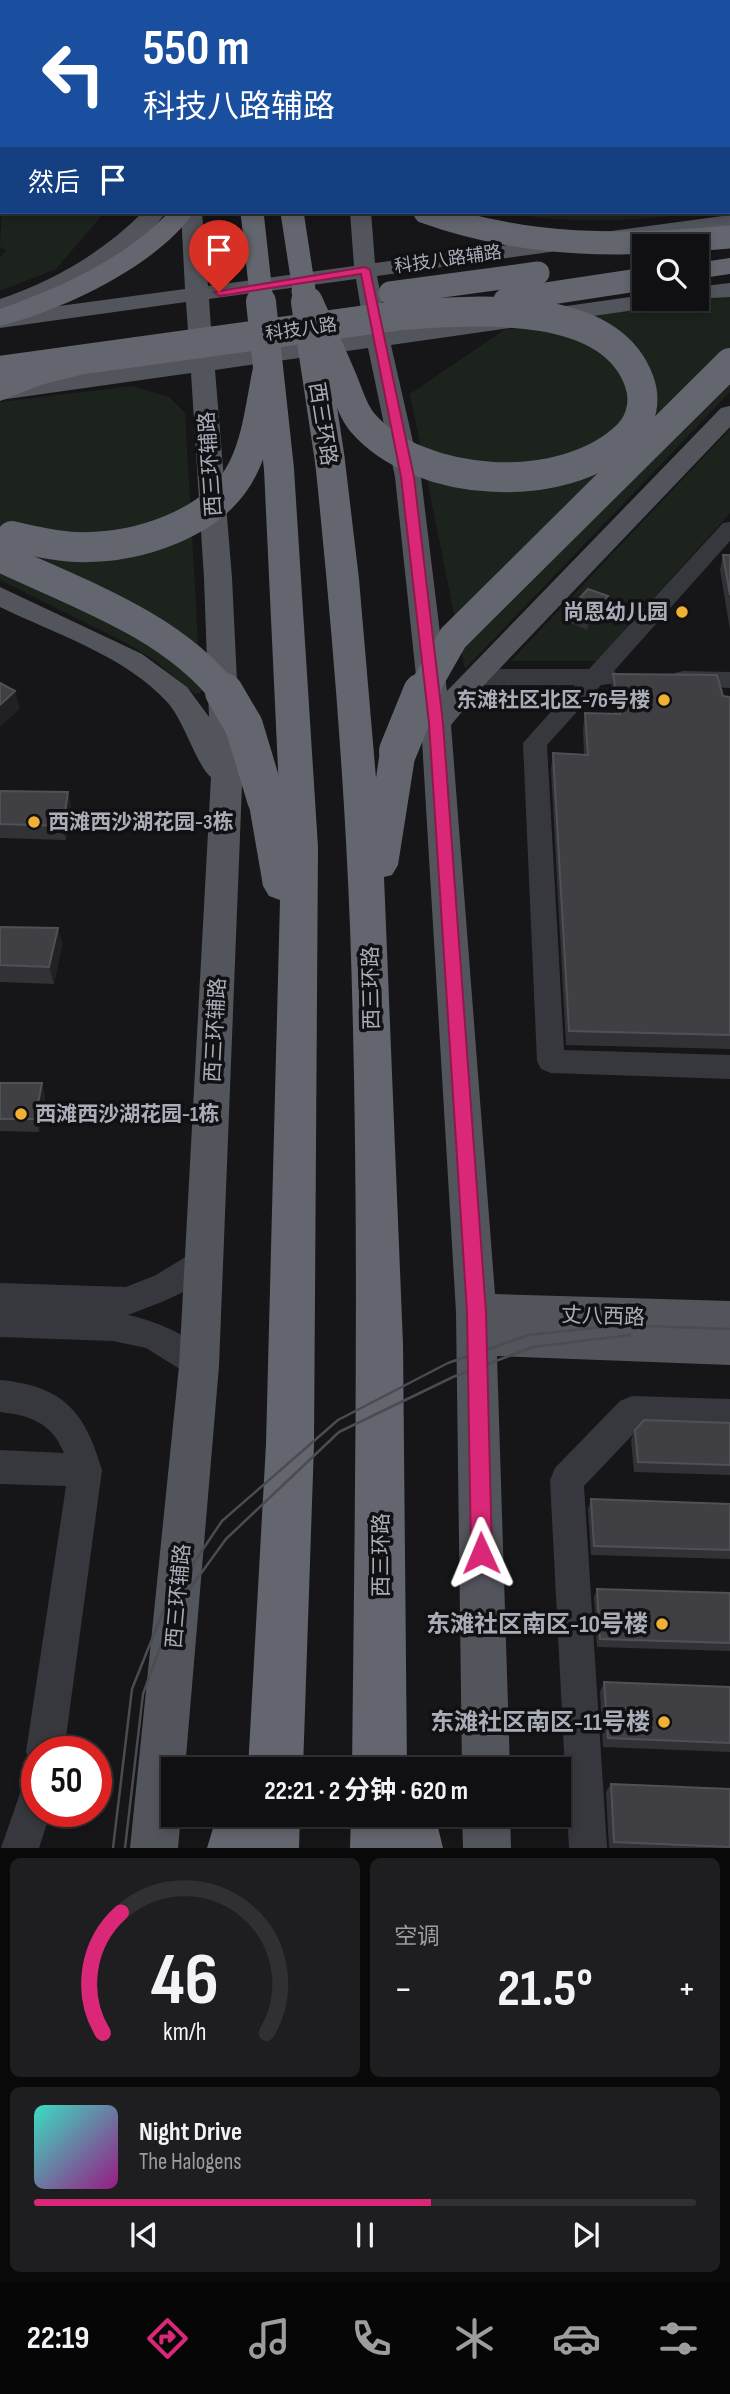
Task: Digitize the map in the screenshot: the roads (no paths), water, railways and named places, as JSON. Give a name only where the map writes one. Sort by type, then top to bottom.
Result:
[{"type":"highway","points":[[0,320],[55,297],[126,259],[180,214]]},
{"type":"highway","points":[[252,214],[279,470],[300,847],[290,1444],[276,1757]]},
{"type":"highway","name":"西三环路","points":[[292,214],[330,461],[343,579],[369,926],[380,1344],[380,1757]]},
{"type":"highway","points":[[432,214],[491,232],[550,241],[633,245],[730,237]]},
{"type":"highway","name":"科技八路","points":[[0,348],[632,246]]},
{"type":"highway","points":[[709,249],[730,246]]},
{"type":"highway","points":[[709,269],[730,266]]},
{"type":"highway","name":"科技八路","points":[[0,371],[389,328],[632,281]]},
{"type":"highway","points":[[303,291],[362,422],[392,449],[436,468],[478,476],[509,477],[568,468],[595,459],[615,447],[630,434],[640,416],[644,398],[641,384],[625,356],[604,339],[569,323],[492,310],[389,328]]},
{"type":"highway","points":[[0,393],[31,379],[120,356]]},
{"type":"highway","points":[[369,926],[398,751],[420,695],[453,638],[730,363]]},
{"type":"highway","points":[[0,531],[48,544],[85,547],[161,532],[190,520],[220,498],[238,477],[246,460],[268,369]]},
{"type":"highway","points":[[0,557],[163,639],[198,664],[231,701],[246,729],[266,799],[299,985]]},
{"type":"highway","points":[[264,1757],[278,1711]]},
{"type":"highway","points":[[382,1714],[392,1757]]},
{"type":"highway","points":[[235,1848],[241,1827]]},
{"type":"highway","points":[[271,1848],[272,1827]]},
{"type":"highway","points":[[378,1848],[379,1827]]},
{"type":"highway","points":[[410,1827],[415,1848]]},
{"type":"main road","points":[[0,307],[74,277],[142,226],[153,214]]},
{"type":"main road","name":"西三环辅路","points":[[154,1848],[199,1366],[227,785],[218,578],[203,365],[195,296],[191,214]]},
{"type":"main road","points":[[360,214],[365,270],[389,328],[436,723],[477,1324],[485,1757]]},
{"type":"main road","points":[[464,214],[488,222],[533,230],[632,244]]},
{"type":"main road","name":"科技八路辅路","points":[[682,234],[730,221]]},
{"type":"main road","name":"科技八路辅路","points":[[0,320],[195,296],[365,270],[632,246]]},
{"type":"main road","points":[[709,293],[730,290]]},
{"type":"main road","points":[[0,393],[203,365],[389,328],[632,302]]},
{"type":"main road","points":[[436,723],[475,677],[730,413]]},
{"type":"main road","points":[[0,596],[129,661],[168,686],[202,726],[227,785]]},
{"type":"main road","name":"丈八西路","points":[[477,1324],[730,1320]]},
{"type":"main road","name":"丈八西路","points":[[477,1324],[730,1346]]},
{"type":"main road","points":[[486,1827],[487,1848]]},
{"type":"street","points":[[730,528],[536,743],[551,1062],[730,1067]]},
{"type":"street","points":[[475,677],[637,678]]},
{"type":"street","points":[[662,678],[728,680],[730,704]]},
{"type":"street","points":[[0,1297],[126,1301],[167,1285],[205,1258]]},
{"type":"street","points":[[0,1322],[113,1326],[153,1335],[199,1366]]},
{"type":"street","points":[[0,1396],[19,1397],[47,1405],[66,1423],[79,1441],[85,1470],[47,1736]]},
{"type":"street","points":[[588,1848],[567,1480],[632,1412],[730,1415]]},
{"type":"street","points":[[0,1467],[85,1470]]},
{"type":"street","points":[[14,1844],[22,1827]]},
{"type":"tram line","points":[[113,1848],[132,1689],[166,1604],[222,1521],[338,1420],[448,1363],[529,1335],[619,1325],[730,1329]]},
{"type":"tram line","points":[[125,1848],[143,1694],[173,1612],[226,1539],[339,1432],[453,1377],[533,1347],[630,1335]]},
{"type":"place","name":"尚恩幼儿园","points":[[682,612]]},
{"type":"place","name":"东滩社区北区-76号楼","points":[[664,700]]},
{"type":"place","name":"西滩西沙湖花园-3栋","points":[[34,822]]},
{"type":"place","name":"西滩西沙湖花园-1栋","points":[[21,1114]]},
{"type":"place","name":"东滩社区南区-10号楼","points":[[662,1624]]},
{"type":"place","name":"东滩社区南区-11号楼","points":[[664,1722]]}]
